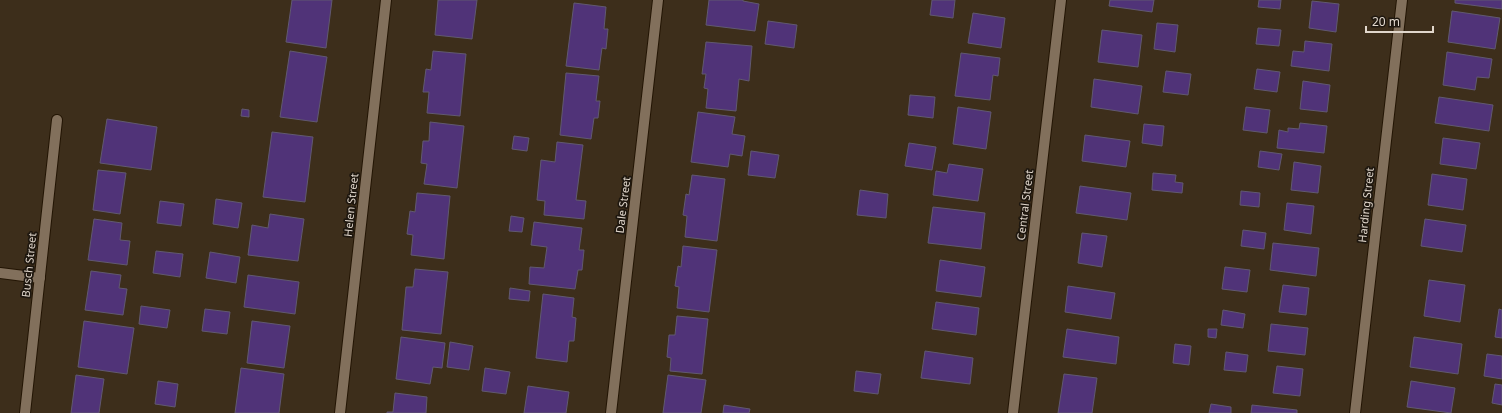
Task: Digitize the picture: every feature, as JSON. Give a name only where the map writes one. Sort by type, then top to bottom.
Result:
[{"type":"street","name":"Helen Street","points":[[340,413],[386,0]]},
{"type":"street","name":"Dale Street","points":[[611,413],[658,0]]},
{"type":"street","name":"Central Street","points":[[1013,413],[1061,0]]},
{"type":"street","name":"Harding Street","points":[[1354,413],[1402,0]]},
{"type":"street","name":"Busch Street","points":[[25,413],[57,120]]},
{"type":"street","points":[[0,273],[40,278]]},
{"type":"building","points":[[292,0],[332,0],[326,48],[286,42]]},
{"type":"building","points":[[438,0],[477,0],[472,39],[435,35]]},
{"type":"building","points":[[709,0],[743,0],[759,4],[755,31],[706,25]]},
{"type":"building","points":[[932,0],[955,0],[953,18],[930,15]]},
{"type":"building","points":[[1110,0],[1154,0],[1152,12],[1109,6]]},
{"type":"building","points":[[1259,0],[1281,0],[1280,9],[1258,7]]},
{"type":"building","points":[[1455,0],[1502,0],[1502,9],[1455,3]]},
{"type":"building","points":[[1312,1],[1339,4],[1336,32],[1309,28]]},
{"type":"building","points":[[574,3],[606,7],[604,29],[608,29],[606,49],[602,48],[599,70],[566,66]]},
{"type":"building","points":[[1452,11],[1500,18],[1495,49],[1448,42]]},
{"type":"building","points":[[973,13],[1005,18],[1001,48],[968,43]]},
{"type":"building","points":[[768,21],[797,25],[794,48],[765,44]]},
{"type":"building","points":[[1157,23],[1178,25],[1175,52],[1154,49]]},
{"type":"building","points":[[1258,28],[1281,30],[1279,46],[1256,44]]},
{"type":"building","points":[[1102,30],[1142,35],[1138,67],[1098,62]]},
{"type":"building","points":[[1305,41],[1332,44],[1329,71],[1291,66],[1293,51],[1304,52]]},
{"type":"building","points":[[706,42],[752,46],[749,81],[739,79],[736,111],[706,108],[708,89],[704,88],[706,74],[702,74]]},
{"type":"building","points":[[290,51],[327,57],[317,122],[280,117]]},
{"type":"building","points":[[433,51],[466,54],[460,116],[427,113],[429,92],[423,92],[426,69],[431,70]]},
{"type":"building","points":[[1447,52],[1492,59],[1489,78],[1477,77],[1475,90],[1443,85]]},
{"type":"building","points":[[961,53],[1000,58],[998,76],[993,75],[990,100],[955,96]]},
{"type":"building","points":[[1257,69],[1280,72],[1277,92],[1254,89]]},
{"type":"building","points":[[1166,71],[1191,74],[1188,95],[1163,92]]},
{"type":"building","points":[[566,73],[599,76],[596,101],[600,101],[598,118],[594,118],[591,139],[560,135]]},
{"type":"building","points":[[1094,79],[1142,86],[1138,114],[1091,107]]},
{"type":"building","points":[[1303,81],[1330,85],[1327,112],[1300,109]]},
{"type":"building","points":[[910,95],[935,97],[933,118],[908,115]]},
{"type":"building","points":[[1439,97],[1493,105],[1489,131],[1435,123]]},
{"type":"building","points":[[958,107],[991,112],[986,149],[953,144]]},
{"type":"building","points":[[1246,107],[1270,110],[1267,133],[1243,130]]},
{"type":"building","points":[[242,109],[249,110],[249,117],[241,116]]},
{"type":"building","points":[[698,112],[735,117],[732,134],[745,136],[742,156],[730,154],[728,167],[691,162]]},
{"type":"building","points":[[107,119],[157,127],[151,170],[100,163]]},
{"type":"building","points":[[430,122],[464,126],[457,188],[424,184],[427,164],[421,163],[423,141],[429,141]]},
{"type":"building","points":[[1300,123],[1327,126],[1324,153],[1277,148],[1279,130],[1288,132],[1288,128],[1299,129]]},
{"type":"building","points":[[1144,124],[1164,126],[1162,146],[1142,143]]},
{"type":"building","points":[[272,132],[313,137],[305,202],[263,197]]},
{"type":"building","points":[[1085,135],[1130,141],[1126,167],[1082,161]]},
{"type":"building","points":[[514,136],[529,138],[527,151],[512,149]]},
{"type":"building","points":[[1443,138],[1480,143],[1476,169],[1440,164]]},
{"type":"building","points":[[557,142],[583,145],[576,200],[586,201],[584,219],[544,215],[545,201],[537,200],[541,160],[555,162]]},
{"type":"building","points":[[909,143],[936,147],[932,170],[905,166]]},
{"type":"building","points":[[751,151],[779,155],[775,178],[748,175]]},
{"type":"building","points":[[1260,151],[1282,154],[1279,170],[1258,167]]},
{"type":"building","points":[[1294,162],[1321,166],[1318,193],[1291,190]]},
{"type":"building","points":[[949,164],[983,169],[978,201],[933,195],[936,171],[947,173]]},
{"type":"building","points":[[98,170],[126,173],[120,214],[93,210]]},
{"type":"building","points":[[1153,173],[1176,175],[1175,182],[1183,183],[1182,193],[1152,190]]},
{"type":"building","points":[[1432,174],[1467,179],[1463,210],[1428,205]]},
{"type":"building","points":[[692,175],[725,179],[717,241],[685,237],[687,216],[683,215],[686,194],[689,195]]},
{"type":"building","points":[[1080,186],[1131,193],[1127,220],[1076,213]]},
{"type":"building","points":[[860,190],[888,194],[886,218],[857,215]]},
{"type":"building","points":[[1241,191],[1260,193],[1259,207],[1240,205]]},
{"type":"building","points":[[417,193],[450,196],[444,259],[411,255],[413,235],[407,234],[410,211],[415,212]]},
{"type":"building","points":[[216,199],[242,203],[238,228],[213,224]]},
{"type":"building","points":[[160,201],[184,204],[181,226],[157,223]]},
{"type":"building","points":[[1287,203],[1314,206],[1311,234],[1284,230]]},
{"type":"building","points":[[933,207],[985,213],[981,249],[928,243]]},
{"type":"building","points":[[270,214],[304,219],[298,261],[248,255],[252,225],[268,228]]},
{"type":"building","points":[[511,216],[524,218],[522,232],[509,231]]},
{"type":"building","points":[[94,219],[122,223],[120,240],[130,241],[127,265],[88,260]]},
{"type":"building","points":[[1425,219],[1466,225],[1462,252],[1421,246]]},
{"type":"building","points":[[534,222],[582,228],[579,250],[584,250],[582,270],[578,270],[575,289],[529,284],[530,267],[544,268],[547,247],[531,245]]},
{"type":"building","points":[[1243,230],[1266,233],[1264,249],[1241,246]]},
{"type":"building","points":[[1082,233],[1107,236],[1102,267],[1078,263]]},
{"type":"building","points":[[1273,243],[1319,248],[1316,276],[1270,270]]},
{"type":"building","points":[[683,246],[717,250],[709,312],[677,308],[679,287],[675,286],[678,266],[681,267]]},
{"type":"building","points":[[156,251],[183,254],[180,277],[153,273]]},
{"type":"building","points":[[210,252],[240,257],[236,283],[206,278]]},
{"type":"building","points":[[940,260],[985,267],[981,297],[936,291]]},
{"type":"building","points":[[1225,267],[1250,270],[1247,292],[1222,289]]},
{"type":"building","points":[[415,269],[448,272],[441,334],[402,330],[406,287],[413,287]]},
{"type":"building","points":[[91,271],[121,275],[119,288],[127,289],[123,315],[85,310]]},
{"type":"building","points":[[248,275],[299,282],[295,314],[244,307]]},
{"type":"building","points":[[1429,280],[1465,285],[1460,322],[1424,316]]},
{"type":"building","points":[[1283,285],[1309,288],[1306,315],[1279,312]]},
{"type":"building","points":[[1068,286],[1115,293],[1111,319],[1065,312]]},
{"type":"building","points":[[510,288],[530,291],[529,301],[509,299]]},
{"type":"building","points":[[543,294],[574,298],[572,317],[576,318],[574,341],[569,341],[567,362],[536,358]]},
{"type":"building","points":[[936,302],[979,308],[976,335],[932,329]]},
{"type":"building","points":[[141,306],[170,310],[167,328],[139,324]]},
{"type":"building","points":[[205,309],[230,312],[227,334],[202,331]]},
{"type":"building","points":[[1499,309],[1502,310],[1502,338],[1495,337]]},
{"type":"building","points":[[1223,310],[1245,314],[1243,328],[1221,325]]},
{"type":"building","points":[[677,316],[708,319],[702,374],[670,371],[671,358],[667,357],[669,335],[675,335]]},
{"type":"building","points":[[84,321],[134,328],[127,374],[78,367]]},
{"type":"building","points":[[252,321],[290,326],[284,368],[247,363]]},
{"type":"building","points":[[1271,324],[1308,328],[1305,355],[1268,351]]},
{"type":"building","points":[[1067,329],[1119,337],[1116,364],[1063,357]]},
{"type":"building","points":[[1208,329],[1217,329],[1216,338],[1208,337]]},
{"type":"building","points":[[401,337],[445,343],[442,368],[433,367],[430,384],[396,379]]},
{"type":"building","points":[[1414,337],[1462,344],[1458,374],[1410,367]]},
{"type":"building","points":[[450,342],[473,346],[469,370],[447,367]]},
{"type":"building","points":[[1175,344],[1191,346],[1189,365],[1173,363]]},
{"type":"building","points":[[925,351],[973,358],[970,384],[921,378]]},
{"type":"building","points":[[1226,352],[1248,355],[1246,372],[1224,370]]},
{"type":"building","points":[[1487,354],[1502,356],[1502,379],[1484,376]]},
{"type":"building","points":[[1277,366],[1303,369],[1300,396],[1273,393]]},
{"type":"building","points":[[241,368],[284,374],[279,413],[235,413]]},
{"type":"building","points":[[485,368],[510,372],[506,394],[482,391]]},
{"type":"building","points":[[856,371],[881,374],[878,394],[854,391]]},
{"type":"building","points":[[1064,374],[1097,378],[1092,413],[1058,413]]},
{"type":"building","points":[[76,375],[104,379],[99,413],[71,413]]},
{"type":"building","points":[[668,375],[706,380],[701,413],[663,413]]},
{"type":"building","points":[[158,381],[178,384],[175,407],[155,404]]},
{"type":"building","points":[[1411,381],[1455,388],[1451,413],[1407,407]]},
{"type":"building","points":[[1495,384],[1502,385],[1502,405],[1492,403]]},
{"type":"building","points":[[528,386],[569,392],[566,413],[524,413]]},
{"type":"building","points":[[395,393],[427,397],[426,413],[387,413],[393,412]]},
{"type":"building","points":[[1211,404],[1231,407],[1231,413],[1209,413]]},
{"type":"building","points":[[724,405],[750,409],[749,413],[723,413]]},
{"type":"building","points":[[1252,405],[1297,410],[1297,413],[1251,413]]}]
